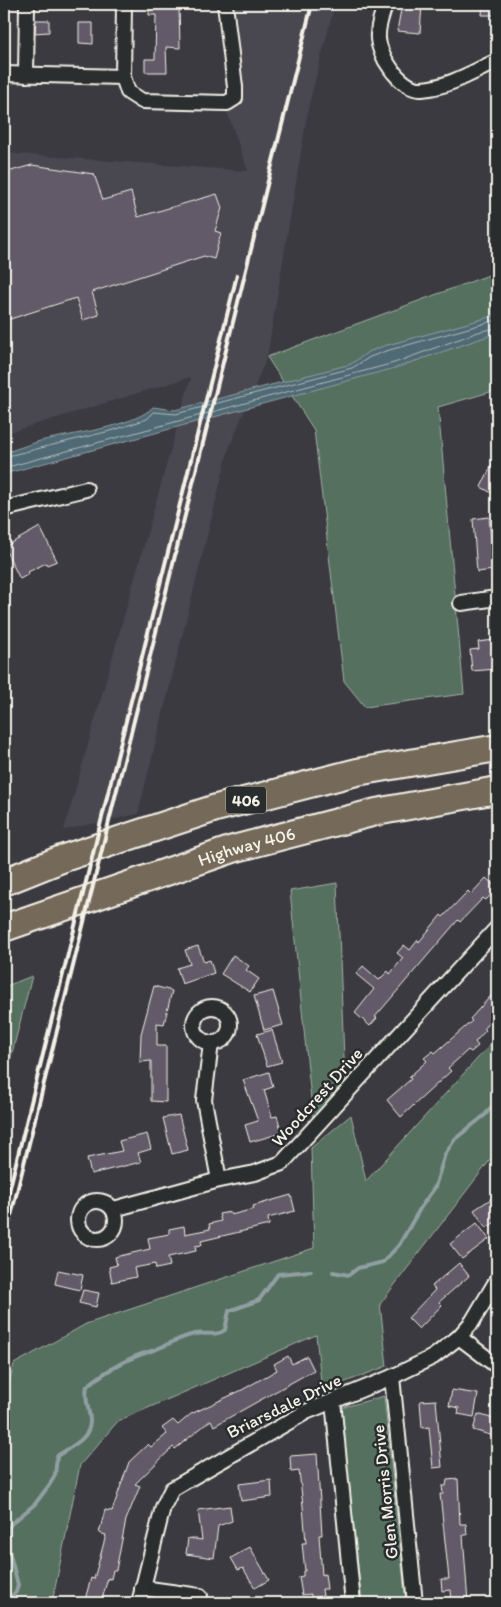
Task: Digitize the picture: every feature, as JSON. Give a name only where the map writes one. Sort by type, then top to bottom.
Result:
[{"type":"highway","name":"406","points":[[4,882],[64,858],[216,808],[357,772],[497,748]]},
{"type":"highway","name":"Highway 406","points":[[4,928],[233,849],[376,812],[476,792],[497,790]]},
{"type":"street","points":[[26,75],[27,4]]},
{"type":"street","points":[[124,4],[123,76],[128,92],[142,101],[227,103],[235,98],[225,4]]},
{"type":"street","points":[[385,4],[377,35],[383,58],[398,78],[419,90],[443,86],[497,61]]},
{"type":"street","points":[[4,74],[123,76]]},
{"type":"street","points":[[4,509],[86,489]]},
{"type":"street","points":[[462,603],[497,598]]},
{"type":"street","name":"Woodcrest Drive","points":[[114,1209],[219,1180],[255,1173],[282,1163],[497,928]]},
{"type":"street","points":[[211,1043],[204,1100],[219,1180]]},
{"type":"street","name":"Briarsdale Drive","points":[[138,1603],[163,1507],[172,1489],[306,1412],[392,1377],[433,1357],[459,1337],[472,1322],[497,1280]]},
{"type":"street","points":[[459,1337],[497,1366]]},
{"type":"street","name":"Glen Morris Drive","points":[[392,1377],[415,1603]]},
{"type":"street","points":[[333,1401],[354,1603]]},
{"type":"street","points":[[142,1588],[200,1596]]},
{"type":"shaded area","points":[[234,4],[335,4],[309,104],[267,357],[229,448],[138,814],[64,830],[191,377],[4,434],[4,153],[248,171],[227,112]]},
{"type":"green space","points":[[497,272],[497,390],[438,407],[464,694],[365,707],[344,681],[314,430],[267,357]]},
{"type":"green space","points":[[337,883],[345,1083],[313,1119],[290,891]]},
{"type":"green space","points":[[32,976],[4,1084],[4,987]]},
{"type":"green space","points":[[497,1037],[497,1151],[380,1304],[387,1366],[322,1391],[316,1335],[118,1421],[80,1465],[52,1603],[4,1603],[4,1402],[14,1364],[86,1324],[314,1248],[311,1148],[351,1115],[366,1181]]},
{"type":"green space","points":[[384,1396],[406,1603],[362,1603],[341,1408]]},
{"type":"water","points":[[497,315],[497,333],[395,368],[4,474],[4,453],[40,441],[117,425],[144,414],[153,407],[175,410],[351,364],[368,352],[384,346]]},
{"type":"building","points":[[149,4],[179,4],[180,48],[166,47],[167,72],[145,72],[145,59],[155,59],[156,15],[149,15]]},
{"type":"building","points":[[402,4],[422,4],[420,33],[397,31]]},
{"type":"building","points":[[483,4],[497,4],[497,15],[482,15]]},
{"type":"building","points":[[36,20],[49,20],[49,32],[35,33]]},
{"type":"building","points":[[79,23],[93,23],[93,44],[79,43]]},
{"type":"building","points":[[32,165],[94,174],[103,200],[131,192],[138,217],[217,194],[222,208],[215,231],[221,233],[214,259],[204,256],[92,292],[99,315],[83,320],[76,298],[4,321],[4,173]]},
{"type":"building","points":[[497,454],[497,496],[481,487]]},
{"type":"building","points":[[489,517],[494,570],[477,572],[473,519]]},
{"type":"building","points":[[40,527],[57,561],[47,565],[46,563],[28,572],[29,574],[20,579],[4,547]]},
{"type":"building","points":[[494,640],[497,669],[472,671],[470,650],[479,649],[478,642]]},
{"type":"building","points":[[486,878],[497,888],[486,900],[483,898],[460,922],[458,920],[375,1017],[377,1018],[370,1026],[355,1013],[374,989],[356,974],[363,966],[379,980],[388,971],[390,974],[403,958],[397,953],[404,945],[410,950],[441,915],[443,917],[468,891],[471,894]]},
{"type":"building","points":[[198,946],[204,962],[210,960],[214,973],[182,984],[177,968],[190,964],[185,950]]},
{"type":"building","points":[[233,955],[249,966],[246,970],[259,979],[250,992],[221,974]]},
{"type":"building","points":[[154,986],[172,991],[164,1024],[157,1023],[157,1046],[166,1046],[166,1102],[151,1101],[151,1061],[140,1062],[141,1034]]},
{"type":"building","points":[[497,989],[497,1013],[484,1028],[486,1030],[475,1042],[478,1046],[471,1052],[468,1050],[448,1068],[451,1071],[401,1117],[387,1100],[411,1079],[409,1077],[427,1061],[424,1058],[433,1051],[435,1053],[472,1021],[470,1019]]},
{"type":"building","points":[[273,991],[283,1025],[264,1030],[254,996]]},
{"type":"building","points":[[272,1030],[282,1062],[267,1066],[257,1034]]},
{"type":"building","points":[[269,1072],[273,1087],[264,1090],[272,1117],[277,1116],[282,1133],[250,1142],[245,1125],[258,1121],[243,1080]]},
{"type":"building","points":[[179,1115],[188,1150],[172,1154],[163,1118]]},
{"type":"building","points":[[147,1134],[151,1149],[138,1153],[141,1162],[91,1174],[87,1158],[122,1151],[119,1141]]},
{"type":"building","points":[[291,1195],[295,1211],[268,1218],[269,1225],[201,1241],[202,1245],[195,1246],[196,1251],[168,1257],[170,1266],[156,1269],[155,1264],[134,1268],[136,1277],[112,1282],[109,1267],[117,1265],[115,1257],[150,1249],[148,1238],[169,1234],[169,1229],[184,1226],[185,1234],[210,1229],[209,1224],[221,1221],[219,1214],[230,1212],[231,1215],[254,1209],[253,1206]]},
{"type":"building","points":[[497,1195],[497,1221],[486,1228],[474,1210]]},
{"type":"building","points":[[477,1223],[489,1239],[462,1259],[450,1244]]},
{"type":"building","points":[[459,1263],[469,1276],[439,1302],[442,1305],[419,1329],[408,1318],[435,1290],[432,1286]]},
{"type":"building","points":[[58,1270],[83,1275],[80,1290],[55,1284]]},
{"type":"building","points":[[83,1290],[99,1293],[96,1307],[79,1303]]},
{"type":"building","points":[[288,1356],[292,1364],[307,1356],[314,1370],[214,1426],[211,1420],[175,1449],[173,1447],[135,1484],[140,1486],[126,1520],[116,1570],[113,1570],[111,1579],[108,1578],[101,1603],[84,1603],[91,1578],[94,1579],[106,1535],[99,1533],[105,1510],[112,1511],[129,1462],[148,1444],[151,1447],[167,1434],[162,1428],[173,1420],[178,1425],[191,1414],[242,1390],[277,1370],[274,1364]]},
{"type":"building","points":[[452,1390],[478,1394],[474,1417],[458,1414],[459,1408],[449,1406]]},
{"type":"building","points":[[436,1400],[442,1467],[433,1468],[429,1427],[422,1428],[420,1401]]},
{"type":"building","points":[[478,1414],[497,1420],[497,1437],[473,1430]]},
{"type":"building","points":[[317,1454],[322,1535],[319,1535],[322,1575],[325,1574],[327,1589],[322,1589],[323,1596],[311,1598],[311,1594],[302,1595],[299,1577],[303,1576],[303,1571],[305,1571],[302,1543],[306,1543],[299,1471],[291,1472],[290,1456]]},
{"type":"building","points":[[458,1479],[460,1524],[466,1524],[467,1535],[463,1535],[468,1603],[452,1603],[451,1590],[442,1591],[441,1579],[449,1579],[440,1494],[443,1494],[442,1486],[446,1486],[447,1480]]},
{"type":"building","points":[[271,1480],[272,1497],[241,1501],[239,1484]]},
{"type":"building","points":[[230,1506],[232,1521],[218,1526],[214,1558],[186,1554],[188,1538],[202,1540],[198,1510]]},
{"type":"building","points":[[250,1547],[269,1580],[255,1588],[243,1568],[238,1570],[231,1558]]},
{"type":"waterway","points":[[333,1272],[349,1275],[358,1268],[383,1262],[399,1245],[435,1187],[445,1154],[455,1139],[485,1115],[493,1105],[494,1078],[497,1073]]},
{"type":"waterway","points":[[4,1603],[16,1592],[18,1585],[9,1551],[8,1529],[11,1524],[35,1504],[50,1484],[55,1475],[57,1456],[79,1442],[87,1432],[90,1420],[86,1400],[87,1386],[109,1370],[140,1355],[195,1334],[222,1332],[225,1330],[229,1311],[259,1300],[278,1274],[311,1271]]},
{"type":"railway","points":[[4,1244],[312,4]]},
{"type":"railway","points":[[4,1211],[237,275]]}]
